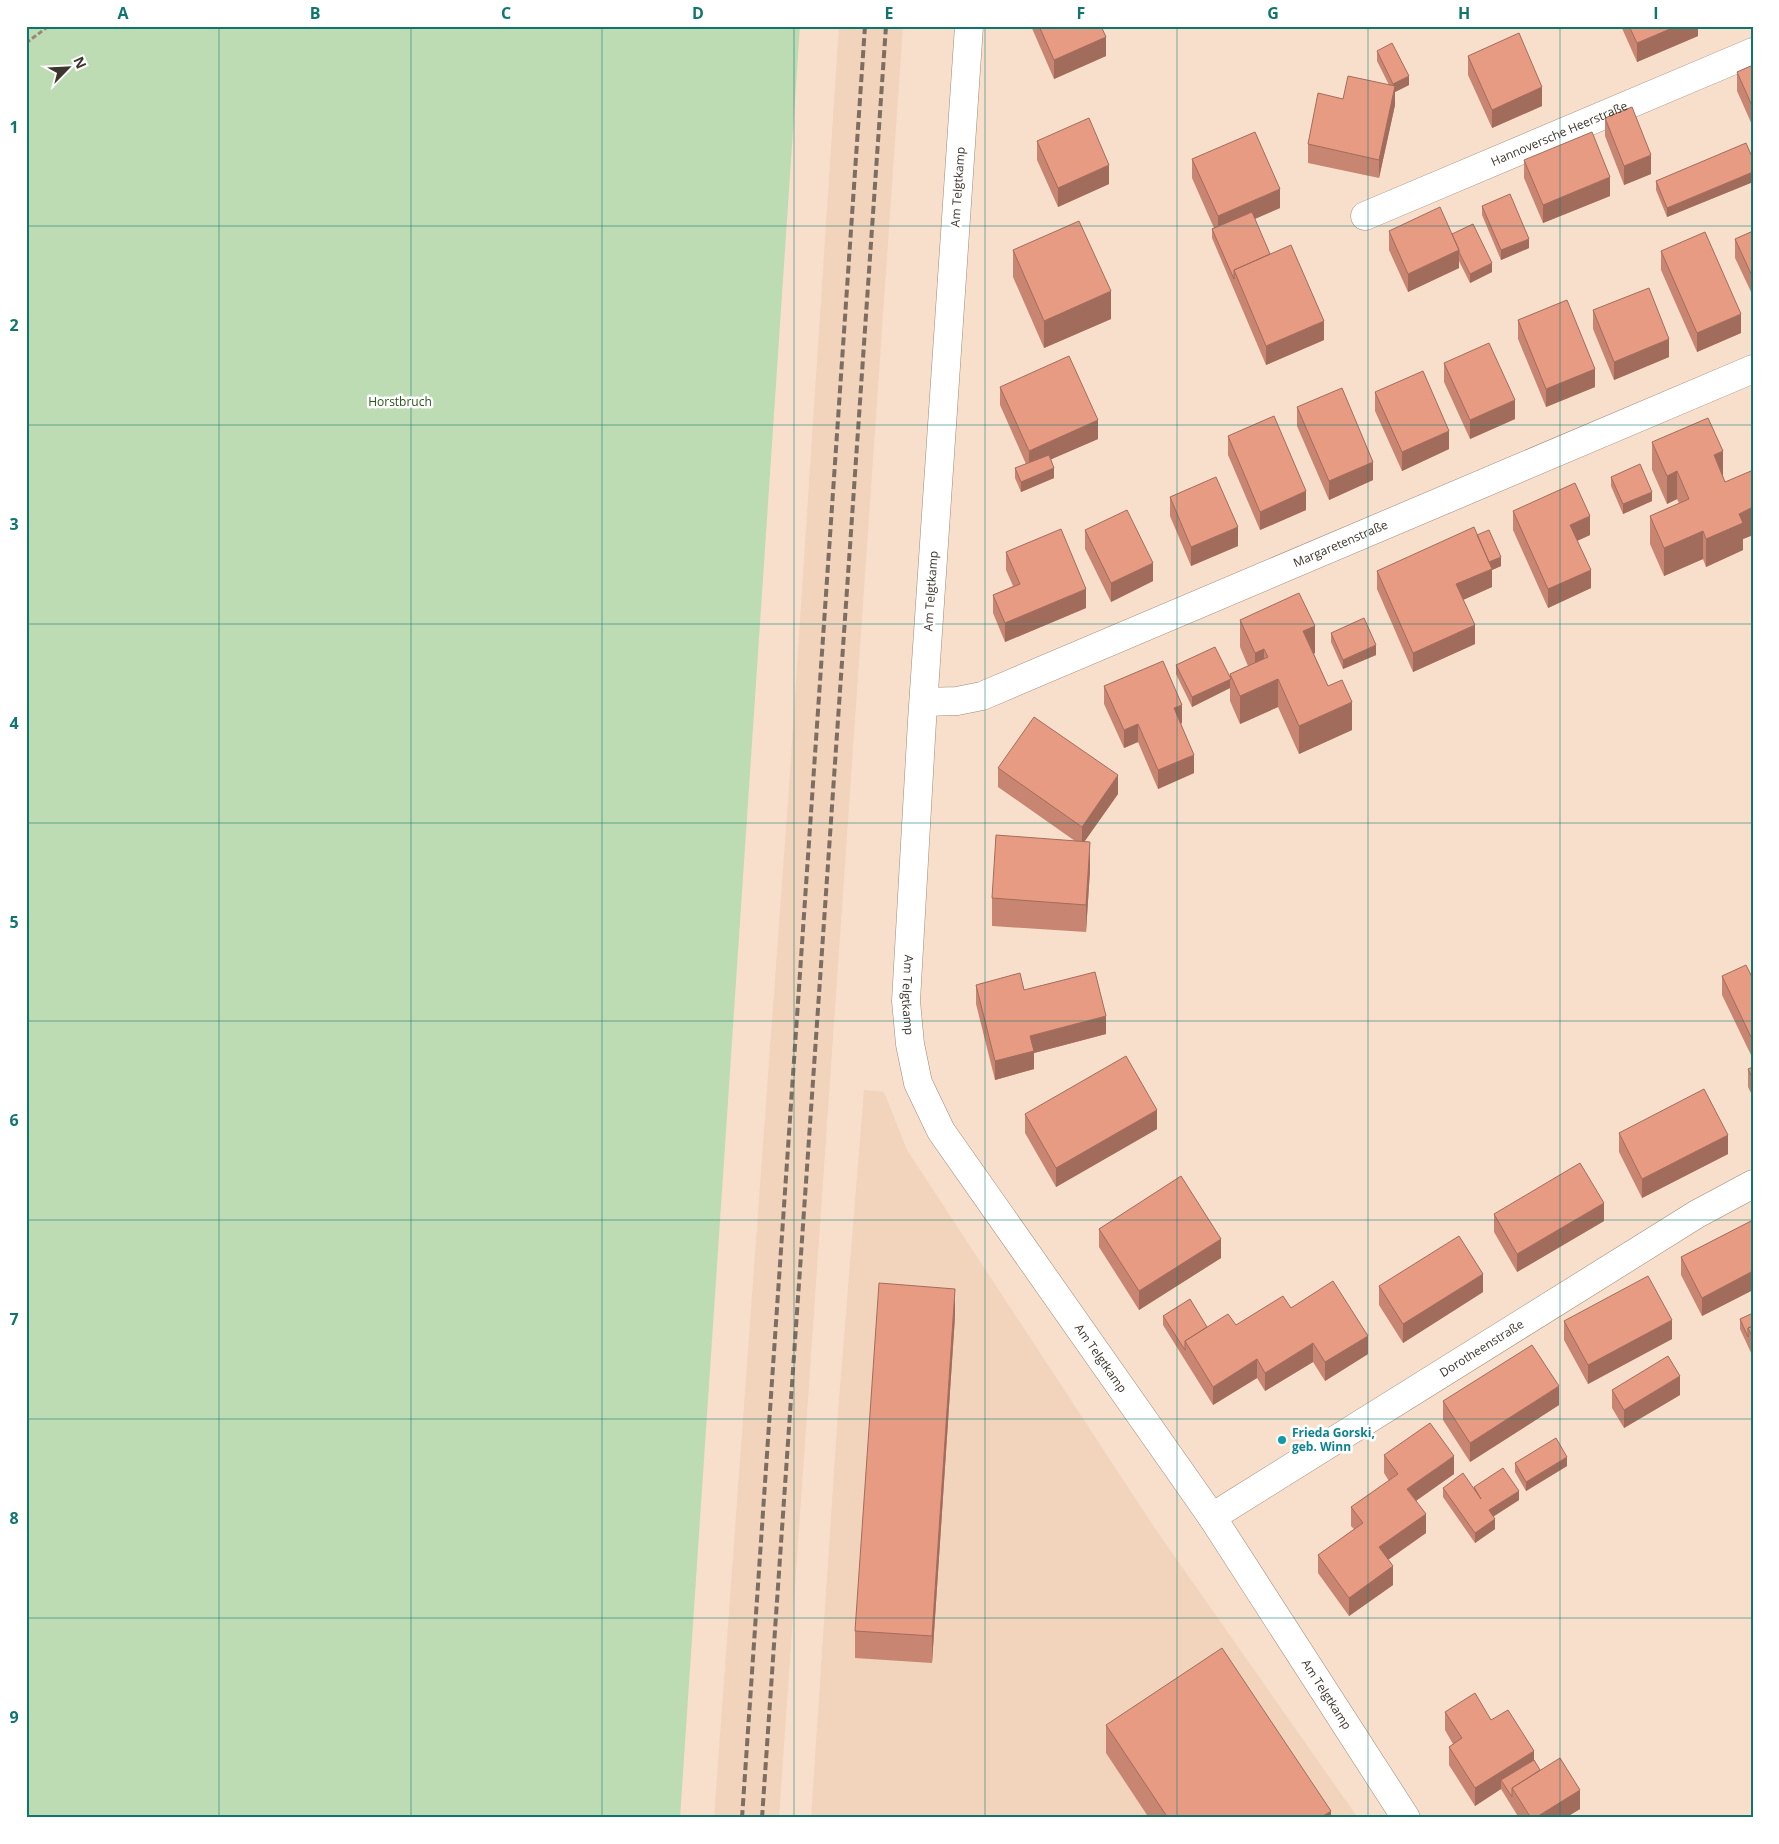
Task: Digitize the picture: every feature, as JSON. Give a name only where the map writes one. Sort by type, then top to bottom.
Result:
[{"type":"street","name":"Am Telgtkamp","points":[[969,26],[906,1000],[910,1044],[918,1083],[942,1131],[1212,1517],[1406,1818]]},
{"type":"street","name":"Hannoversche Heerstraße","points":[[1365,216],[1753,52]]},
{"type":"street","name":"Margaretenstraße","points":[[924,702],[957,701],[982,696],[1753,369]]},
{"type":"street","name":"Dorotheenstraße","points":[[1212,1517],[1697,1214],[1753,1184]]},
{"type":"path","points":[[26,43],[48,26]]},
{"type":"shaded area","points":[[839,26],[903,26],[779,1818],[714,1818],[790,773]]},
{"type":"shaded area","points":[[864,1090],[884,1092],[907,1150],[1154,1527],[1358,1818],[811,1818],[838,1412]]},
{"type":"green space","name":"Horstbruch","points":[[26,26],[800,26],[680,1818],[26,1818]]},
{"type":"building","points":[[1039,26],[1101,26],[1106,37],[1054,60]]},
{"type":"building","points":[[1629,26],[1677,26],[1637,43]]},
{"type":"building","points":[[1519,33],[1542,87],[1492,110],[1468,56]]},
{"type":"building","points":[[1392,43],[1409,76],[1393,84],[1377,51]]},
{"type":"building","points":[[1753,65],[1753,108],[1737,72]]},
{"type":"building","points":[[1348,76],[1395,86],[1379,160],[1308,144],[1318,93],[1343,99]]},
{"type":"building","points":[[1632,107],[1651,155],[1624,166],[1605,118]]},
{"type":"building","points":[[1089,118],[1109,165],[1058,188],[1037,141]]},
{"type":"building","points":[[1255,132],[1280,189],[1218,216],[1192,159]]},
{"type":"building","points":[[1592,132],[1610,177],[1543,205],[1524,160]]},
{"type":"building","points":[[1746,143],[1753,159],[1753,172],[1667,208],[1656,181]]},
{"type":"building","points":[[1510,194],[1529,239],[1501,250],[1482,206]]},
{"type":"building","points":[[1440,207],[1459,250],[1408,274],[1389,231]]},
{"type":"building","points":[[1252,212],[1270,254],[1234,270],[1234,279],[1212,229]]},
{"type":"building","points":[[1079,221],[1111,291],[1044,321],[1013,250]]},
{"type":"building","points":[[1473,224],[1492,263],[1470,274],[1452,234]]},
{"type":"building","points":[[1753,231],[1753,278],[1735,239]]},
{"type":"building","points":[[1705,232],[1741,314],[1697,333],[1661,251]]},
{"type":"building","points":[[1291,245],[1324,321],[1266,346],[1234,270]]},
{"type":"building","points":[[1649,288],[1669,339],[1614,362],[1593,310]]},
{"type":"building","points":[[1567,300],[1595,369],[1546,389],[1518,320]]},
{"type":"building","points":[[1489,343],[1515,400],[1470,420],[1444,363]]},
{"type":"building","points":[[1069,356],[1098,420],[1029,451],[1000,387]]},
{"type":"building","points":[[1423,371],[1449,431],[1402,452],[1375,392]]},
{"type":"building","points":[[1342,388],[1373,462],[1329,481],[1297,407]]},
{"type":"building","points":[[1274,416],[1306,491],[1260,512],[1228,436]]},
{"type":"building","points":[[1708,418],[1723,451],[1714,455],[1725,482],[1751,471],[1753,475],[1753,507],[1739,514],[1743,523],[1706,539],[1703,531],[1664,548],[1650,516],[1689,499],[1677,471],[1667,476],[1652,442]]},
{"type":"building","points":[[1049,455],[1054,468],[1021,482],[1015,468]]},
{"type":"building","points":[[1640,464],[1652,492],[1623,504],[1611,477]]},
{"type":"building","points":[[1216,477],[1238,527],[1191,547],[1170,497]]},
{"type":"building","points":[[1575,483],[1590,516],[1570,525],[1591,570],[1548,589],[1513,511]]},
{"type":"building","points":[[1127,510],[1153,563],[1111,583],[1085,530]]},
{"type":"building","points":[[1474,527],[1492,569],[1456,584],[1475,625],[1413,653],[1377,571]]},
{"type":"building","points":[[1061,529],[1086,589],[1005,623],[993,595],[1020,584],[1006,552]]},
{"type":"building","points":[[1489,530],[1501,557],[1489,562],[1477,535]]},
{"type":"building","points":[[1299,593],[1315,626],[1303,631],[1328,686],[1342,680],[1352,702],[1299,726],[1278,679],[1240,696],[1230,674],[1268,657],[1264,649],[1255,653],[1240,620]]},
{"type":"building","points":[[1364,618],[1376,645],[1343,660],[1331,633]]},
{"type":"building","points":[[1215,647],[1231,679],[1192,697],[1176,665]]},
{"type":"building","points":[[1163,661],[1182,705],[1174,708],[1194,755],[1158,770],[1138,724],[1124,730],[1104,686]]},
{"type":"building","points":[[1034,717],[1118,775],[1082,827],[998,768]]},
{"type":"building","points":[[996,835],[1090,842],[1086,905],[992,898]]},
{"type":"building","points":[[1746,965],[1753,979],[1753,1036],[1751,1037],[1722,976]]},
{"type":"building","points":[[1095,972],[1106,1016],[1030,1036],[1034,1051],[995,1061],[976,985],[1020,973],[1024,990]]},
{"type":"building","points":[[1126,1056],[1157,1110],[1056,1168],[1025,1114]]},
{"type":"building","points":[[1753,1067],[1753,1079],[1748,1069]]},
{"type":"building","points":[[1704,1089],[1728,1135],[1642,1179],[1619,1133]]},
{"type":"building","points":[[1580,1163],[1604,1203],[1517,1254],[1494,1214]]},
{"type":"building","points":[[1181,1176],[1221,1239],[1139,1291],[1099,1229]]},
{"type":"building","points":[[1753,1220],[1753,1271],[1702,1298],[1681,1257]]},
{"type":"building","points":[[1459,1236],[1483,1274],[1403,1324],[1379,1286]]},
{"type":"building","points":[[1648,1276],[1672,1320],[1588,1365],[1564,1321]]},
{"type":"building","points":[[1333,1281],[1368,1336],[1325,1362],[1313,1343],[1265,1373],[1257,1359],[1213,1387],[1185,1341],[1228,1314],[1236,1325],[1283,1296],[1291,1308]]},
{"type":"building","points":[[879,1283],[955,1289],[932,1636],[855,1631]]},
{"type":"building","points":[[1190,1299],[1207,1327],[1185,1341],[1185,1350],[1163,1316]]},
{"type":"building","points":[[1753,1313],[1753,1326],[1748,1328],[1748,1337],[1740,1319]]},
{"type":"building","points":[[1753,1326],[1753,1338],[1748,1328]]},
{"type":"building","points":[[1532,1345],[1559,1386],[1470,1443],[1443,1401]]},
{"type":"building","points":[[1668,1356],[1680,1376],[1624,1410],[1612,1390]]},
{"type":"building","points":[[1430,1423],[1454,1456],[1407,1489],[1426,1514],[1379,1547],[1393,1566],[1349,1598],[1318,1555],[1363,1523],[1351,1507],[1398,1474],[1384,1455]]},
{"type":"building","points":[[1556,1438],[1567,1457],[1526,1482],[1515,1463]]},
{"type":"building","points":[[1503,1468],[1519,1491],[1489,1510],[1495,1519],[1475,1533],[1443,1488],[1463,1473],[1481,1499],[1474,1487]]},
{"type":"building","points":[[1222,1648],[1331,1811],[1320,1818],[1168,1818],[1106,1725]]},
{"type":"building","points":[[1475,1693],[1491,1720],[1508,1710],[1534,1751],[1475,1788],[1449,1747],[1462,1738],[1445,1712]]},
{"type":"building","points":[[1560,1758],[1580,1790],[1535,1818],[1531,1818],[1512,1788]]},
{"type":"building","points":[[1534,1760],[1540,1770],[1512,1788],[1512,1797],[1501,1780]]},
{"type":"railway","points":[[742,1818],[865,26]]},
{"type":"railway","points":[[762,1818],[886,26]]},
{"type":"place","name":"Frieda Gorski, geb. Winn","points":[[1282,1440]]}]
